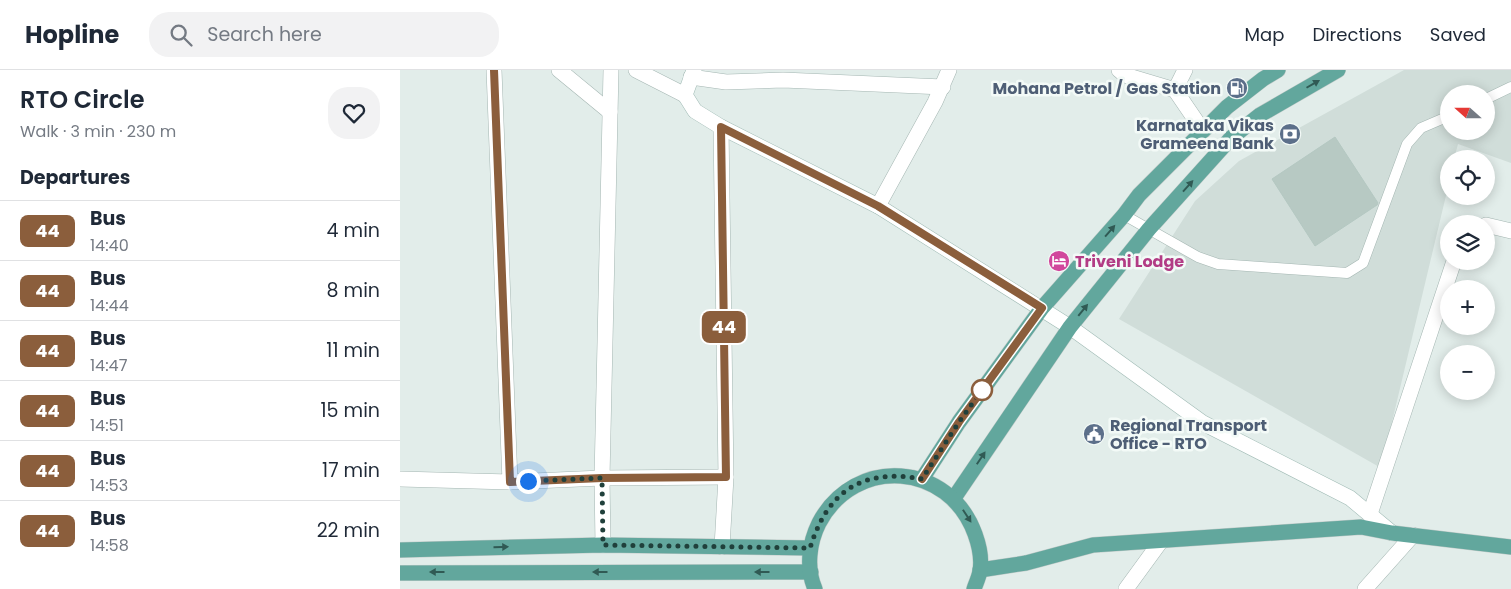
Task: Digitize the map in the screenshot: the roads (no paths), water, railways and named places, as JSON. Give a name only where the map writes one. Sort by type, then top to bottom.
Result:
[{"type":"main road","points":[[922,479],[959,422],[1042,308],[1124,215],[1139,195],[1226,107],[1264,74],[1278,70]]},
{"type":"main road","points":[[954,498],[1070,327],[1148,229],[1231,138],[1260,115],[1338,70]]},
{"type":"main road","points":[[815,589],[812,581],[810,548],[815,531],[825,512],[840,495],[858,483],[879,477],[901,475],[922,479],[954,498],[970,519],[979,544],[980,570],[974,589]]},
{"type":"main road","points":[[980,570],[1026,564],[1093,546],[1361,527],[1392,533],[1511,547]]},
{"type":"main road","points":[[400,550],[603,545],[810,548]]},
{"type":"main road","points":[[400,572],[811,572]]},
{"type":"street","points":[[494,70],[510,482]]},
{"type":"street","points":[[560,70],[610,112]]},
{"type":"street","points":[[603,545],[602,478],[611,70]]},
{"type":"street","points":[[636,70],[686,95],[695,111],[721,127],[878,206],[1042,308],[1203,423],[1350,498],[1392,533]]},
{"type":"street","points":[[878,206],[943,86],[949,70]]},
{"type":"street","points":[[1119,70],[1126,75],[1175,90],[1203,131]]},
{"type":"street","points":[[1175,90],[1185,70]]},
{"type":"street","points":[[686,95],[692,74],[726,82],[785,75],[871,76],[943,86]]},
{"type":"street","points":[[721,127],[726,477],[722,547]]},
{"type":"street","points":[[1495,227],[1511,231]]},
{"type":"street","points":[[1370,514],[1451,270]]},
{"type":"street","points":[[400,479],[510,482],[602,478],[726,477]]},
{"type":"street","points":[[1365,589],[1414,535]]},
{"type":"street","points":[[1126,589],[1161,541]]},
{"type":"lane","points":[[1495,95],[1511,87]]},
{"type":"lane","points":[[1124,215],[1198,257],[1218,264],[1346,272],[1363,263],[1407,144],[1421,128],[1440,120]]},
{"type":"place","name":"Mohana Petrol / Gas Station","points":[[1237,88]]},
{"type":"place","name":"Karnataka Vikas Grameena Bank","points":[[1290,134]]},
{"type":"place","name":"Triveni Lodge","points":[[1059,261]]},
{"type":"place","name":"Regional Transport Office - RTO","points":[[1094,434]]}]
